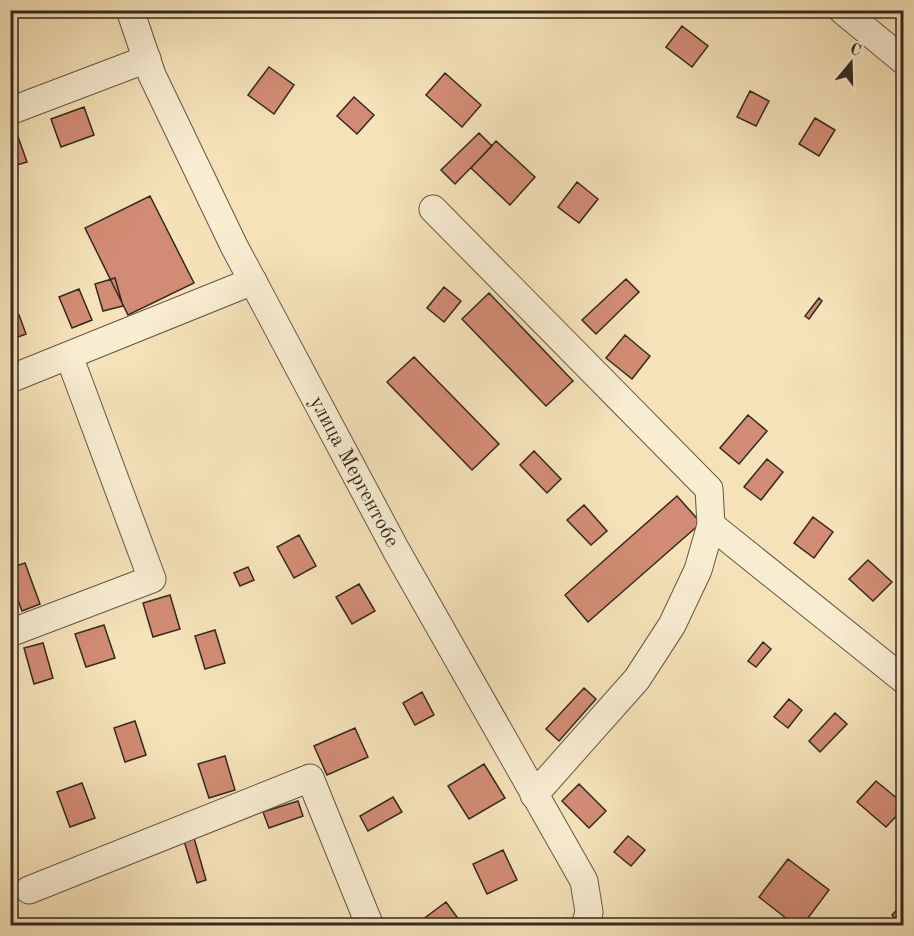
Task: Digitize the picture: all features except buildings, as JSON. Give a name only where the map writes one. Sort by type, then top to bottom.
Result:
[{"type":"street","name":"улица Мергентобе","points":[[130,10],[152,75],[253,281],[396,550],[584,881],[589,912],[585,926]]},
{"type":"street","points":[[842,10],[903,61]]},
{"type":"street","points":[[10,111],[147,58]]},
{"type":"street","points":[[433,209],[709,489],[711,525],[698,570],[672,625],[637,679],[534,795]]},
{"type":"street","points":[[10,379],[253,281]]},
{"type":"street","points":[[10,633],[152,579],[69,356]]},
{"type":"street","points":[[711,525],[903,680]]},
{"type":"street","points":[[29,890],[310,778],[370,926]]}]
